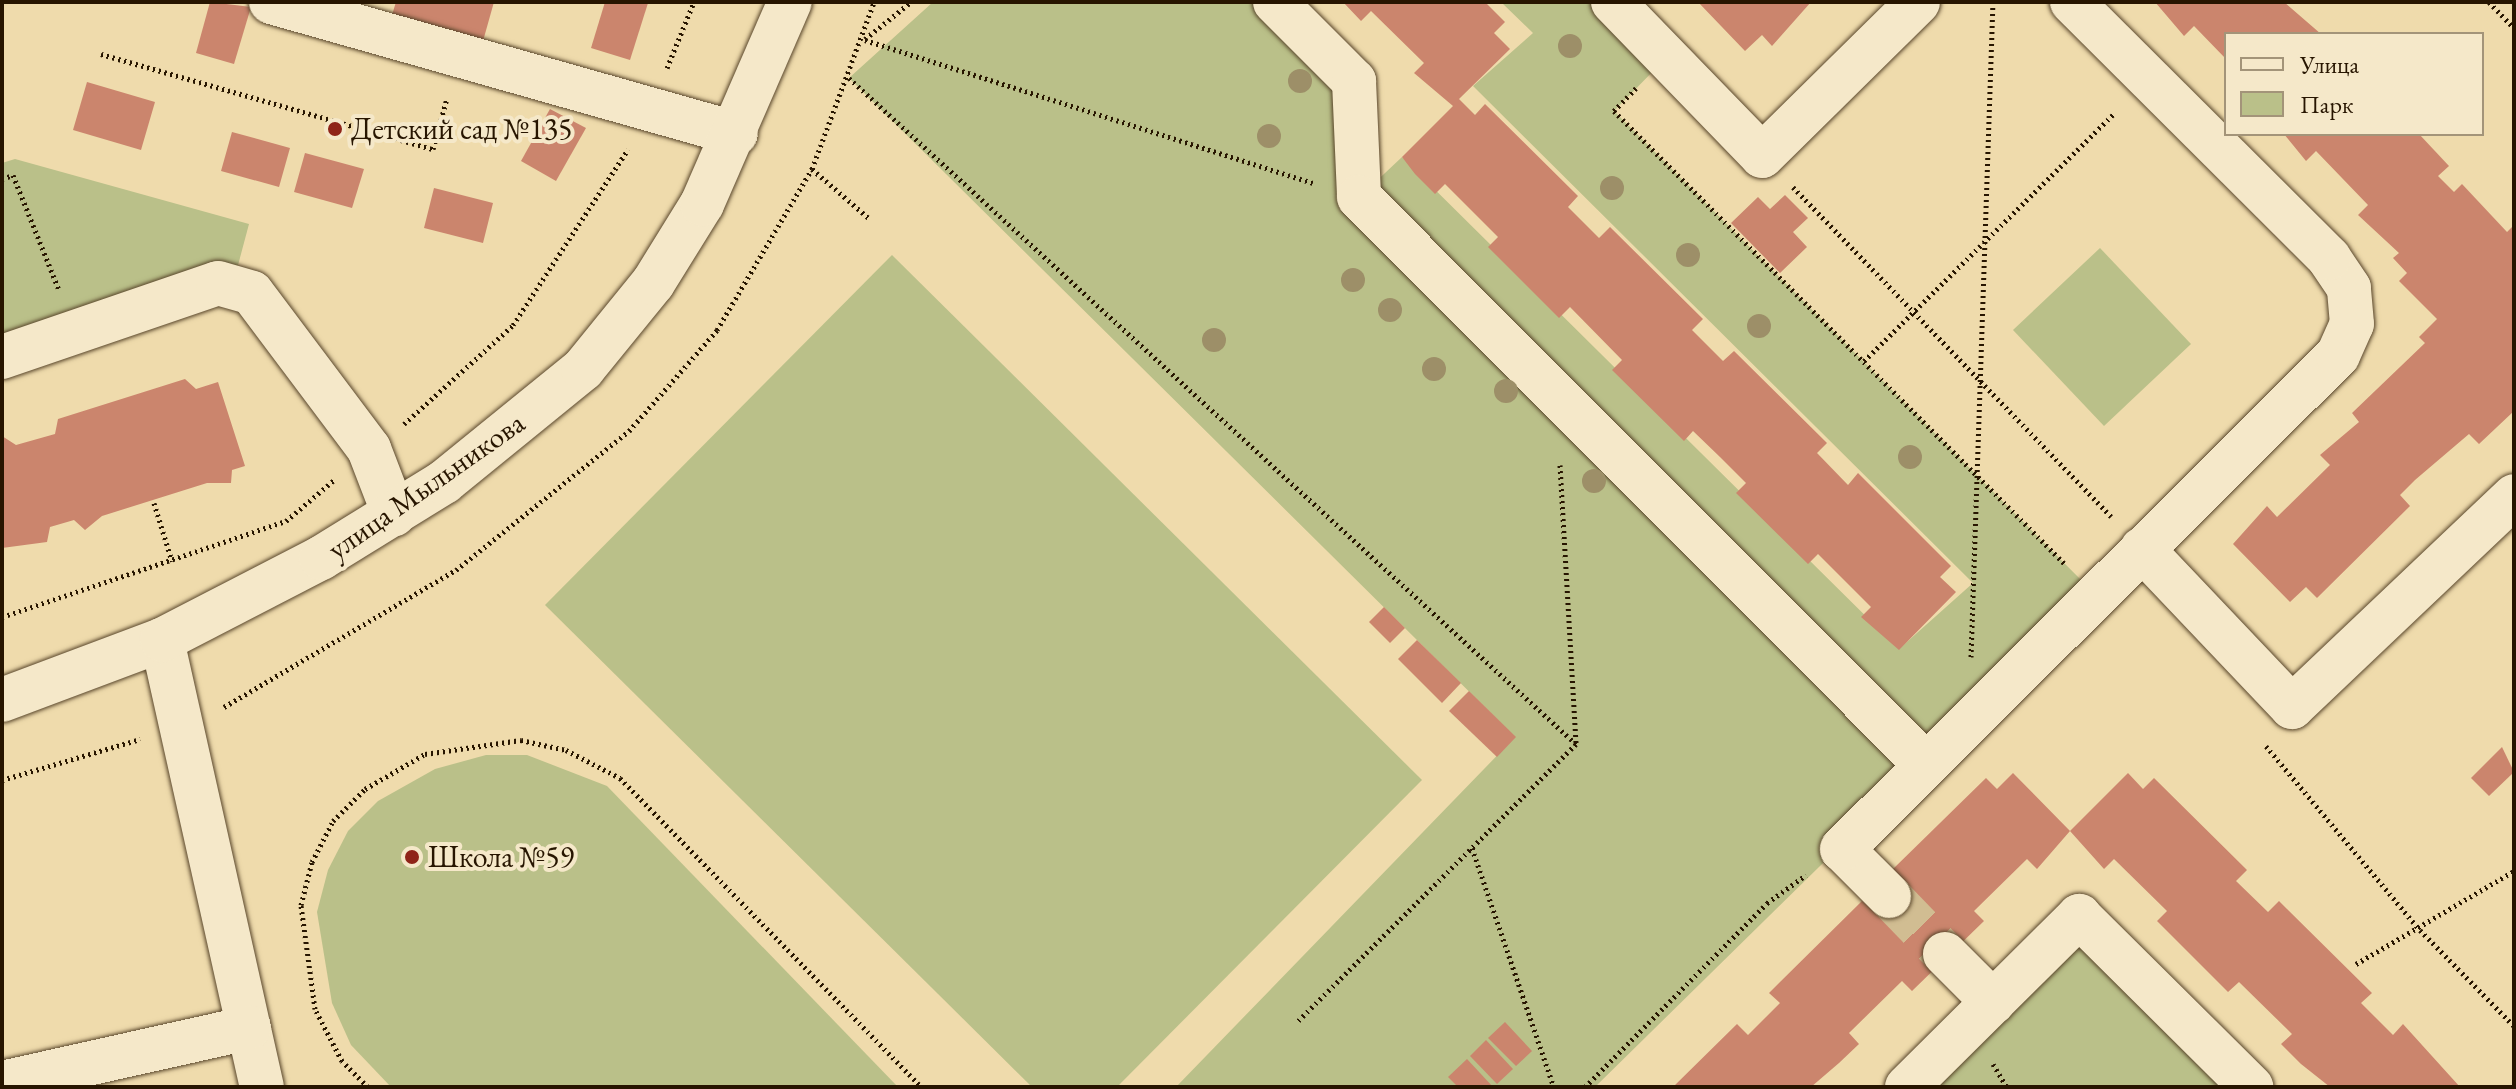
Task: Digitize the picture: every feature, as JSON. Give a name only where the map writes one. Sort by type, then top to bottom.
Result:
[{"type":"street","points":[[271,2],[736,134]]},
{"type":"street","name":"улица Мыльникова","points":[[2,700],[162,640],[394,514],[583,369],[653,283],[736,134],[790,2]]},
{"type":"street","points":[[1275,2],[1354,81],[1359,197],[1926,765]]},
{"type":"street","points":[[1613,2],[1762,156],[1918,2]]},
{"type":"street","points":[[1889,896],[1842,849],[2338,355],[2352,324],[2349,288],[2329,258],[2072,2]]},
{"type":"street","points":[[2,357],[218,283],[252,293],[369,449],[394,514]]},
{"type":"street","points":[[2142,549],[2292,707],[2514,496]]},
{"type":"street","points":[[162,640],[262,1087]]},
{"type":"street","points":[[1907,1087],[2079,916],[2251,1087]]},
{"type":"street","points":[[1945,954],[1993,1002]]},
{"type":"street","points":[[2,1083],[249,1028]]},
{"type":"path","points":[[2,617],[286,521],[369,449],[438,399],[513,325],[566,253],[650,108],[694,2]]},
{"type":"path","points":[[911,2],[865,40],[1359,197]]},
{"type":"path","points":[[1969,723],[1978,376],[1993,2]]},
{"type":"path","points":[[2489,2],[2514,28]]},
{"type":"path","points":[[101,54],[433,149],[460,55]]},
{"type":"path","points":[[1666,58],[1614,111],[2096,595]]},
{"type":"path","points":[[849,78],[1576,744]]},
{"type":"path","points":[[1864,361],[2149,79]]},
{"type":"path","points":[[1762,156],[2142,549]]},
{"type":"path","points":[[812,169],[870,219]]},
{"type":"path","points":[[2,179],[13,175],[75,331]]},
{"type":"path","points":[[1298,1021],[1576,744],[1556,395]]},
{"type":"path","points":[[154,503],[172,561]]},
{"type":"path","points":[[2292,707],[2258,737],[2420,930],[2514,1026]]},
{"type":"path","points":[[368,1087],[342,1061],[315,1009],[301,905],[312,862],[333,821],[389,775],[425,754],[521,740],[566,750],[620,778],[922,1087]]},
{"type":"path","points":[[1472,848],[1554,1087]]},
{"type":"path","points":[[1585,1087],[1767,903],[1842,849]]},
{"type":"path","points":[[2356,964],[2420,930],[2514,871]]},
{"type":"green space","points":[[933,2],[1275,2],[1354,81],[1367,190],[1402,157],[1899,649],[1973,583],[1473,86],[1533,33],[1501,2],[1609,2],[1666,58],[1614,111],[2096,595],[1595,1087],[1176,1087],[1515,737],[849,78]]},
{"type":"green space","points":[[15,159],[249,224],[237,269],[2,349],[2,163]]},
{"type":"green space","points":[[2100,248],[2191,344],[2104,426],[2013,330]]},
{"type":"green space","points":[[892,255],[1422,780],[1117,1087],[1032,1087],[545,605]]},
{"type":"green space","points":[[486,755],[527,755],[607,786],[898,1087],[391,1087],[351,1045],[332,1003],[317,912],[328,870],[348,831],[378,801],[435,769]]},
{"type":"green space","points":[[2079,916],[2251,1087],[1907,1087]]},
{"type":"building","points":[[210,2],[251,7],[234,64],[196,53]]},
{"type":"building","points":[[396,2],[494,2],[483,41],[392,15]]},
{"type":"building","points":[[605,2],[648,3],[630,60],[591,48]]},
{"type":"building","points":[[1343,2],[1485,2],[1505,22],[1494,33],[1510,49],[1459,99],[1475,115],[1485,104],[1578,196],[1568,207],[1599,238],[1610,227],[1703,319],[1692,330],[1723,361],[1734,351],[1827,443],[1817,453],[1848,485],[1858,473],[1951,566],[1940,577],[1956,592],[1899,650],[1861,617],[1871,607],[1818,554],[1808,564],[1736,493],[1746,483],[1720,457],[1693,431],[1684,441],[1612,370],[1622,360],[1570,307],[1559,318],[1488,247],[1498,237],[1445,184],[1435,194],[1415,174],[1402,157],[1453,106],[1414,73],[1424,63],[1371,11],[1361,21]]},
{"type":"building","points":[[1698,2],[1811,2],[1772,46],[1762,35],[1745,51]]},
{"type":"building","points":[[2155,2],[2284,2],[2319,32],[2224,32],[2224,57],[2194,26],[2184,36]]},
{"type":"building","points":[[87,82],[155,102],[141,150],[73,130]]},
{"type":"building","points":[[550,109],[586,128],[556,181],[521,161]]},
{"type":"building","points":[[232,132],[290,148],[279,187],[221,171]]},
{"type":"building","points":[[2286,136],[2421,136],[2449,166],[2438,176],[2454,192],[2462,184],[2507,232],[2514,225],[2514,411],[2479,444],[2469,434],[2415,480],[2400,495],[2410,506],[2317,598],[2306,587],[2290,602],[2233,544],[2267,506],[2277,517],[2330,465],[2320,455],[2359,422],[2352,413],[2425,343],[2419,337],[2437,319],[2399,281],[2407,273],[2393,258],[2399,253],[2358,215],[2368,205],[2316,151],[2306,161]]},
{"type":"building","points":[[305,153],[364,169],[352,208],[294,192]]},
{"type":"building","points":[[434,188],[493,203],[483,243],[424,228]]},
{"type":"building","points":[[1785,195],[1808,218],[1793,232],[1807,247],[1780,273],[1731,223],[1758,197],[1770,209]]},
{"type":"building","points":[[185,379],[196,389],[218,382],[245,466],[232,470],[231,483],[207,483],[102,516],[85,530],[74,520],[50,527],[47,542],[2,548],[2,436],[16,445],[55,434],[58,419]]},
{"type":"building","points":[[1384,607],[1405,628],[1390,643],[1369,622]]},
{"type":"building","points":[[1417,640],[1461,683],[1442,703],[1398,659]]},
{"type":"building","points":[[1469,691],[1516,737],[1497,757],[1449,711]]},
{"type":"building","points":[[2502,747],[2514,772],[2489,796],[2471,778]]},
{"type":"building","points":[[2013,773],[2070,831],[2037,869],[2027,859],[1974,911],[1984,921],[1912,991],[1902,981],[1849,1033],[1859,1044],[1839,1063],[1811,1087],[1673,1087],[1737,1024],[1748,1035],[1780,1003],[1769,993],[1862,901],[1873,911],[1889,896],[1893,869],[1986,778],[1997,789]]},
{"type":"building","points":[[2128,773],[2143,789],[2154,778],[2247,870],[2236,881],[2268,912],[2279,901],[2372,993],[2361,1003],[2393,1035],[2403,1024],[2460,1087],[2330,1087],[2301,1064],[2281,1044],[2292,1034],[2239,982],[2228,992],[2157,921],[2167,911],[2114,859],[2104,869],[2070,831]]},
{"type":"building","points":[[1505,1022],[1532,1051],[1516,1066],[1488,1038]]},
{"type":"building","points":[[1486,1040],[1513,1069],[1497,1084],[1470,1056]]},
{"type":"building","points":[[1467,1059],[1493,1087],[1458,1087],[1448,1077]]},
{"type":"tunnel","points":[[1889,896],[1945,954]]},
{"type":"place","name":"Детский сад №135","points":[[335,129]]},
{"type":"place","name":"Школа №59","points":[[412,857]]}]
